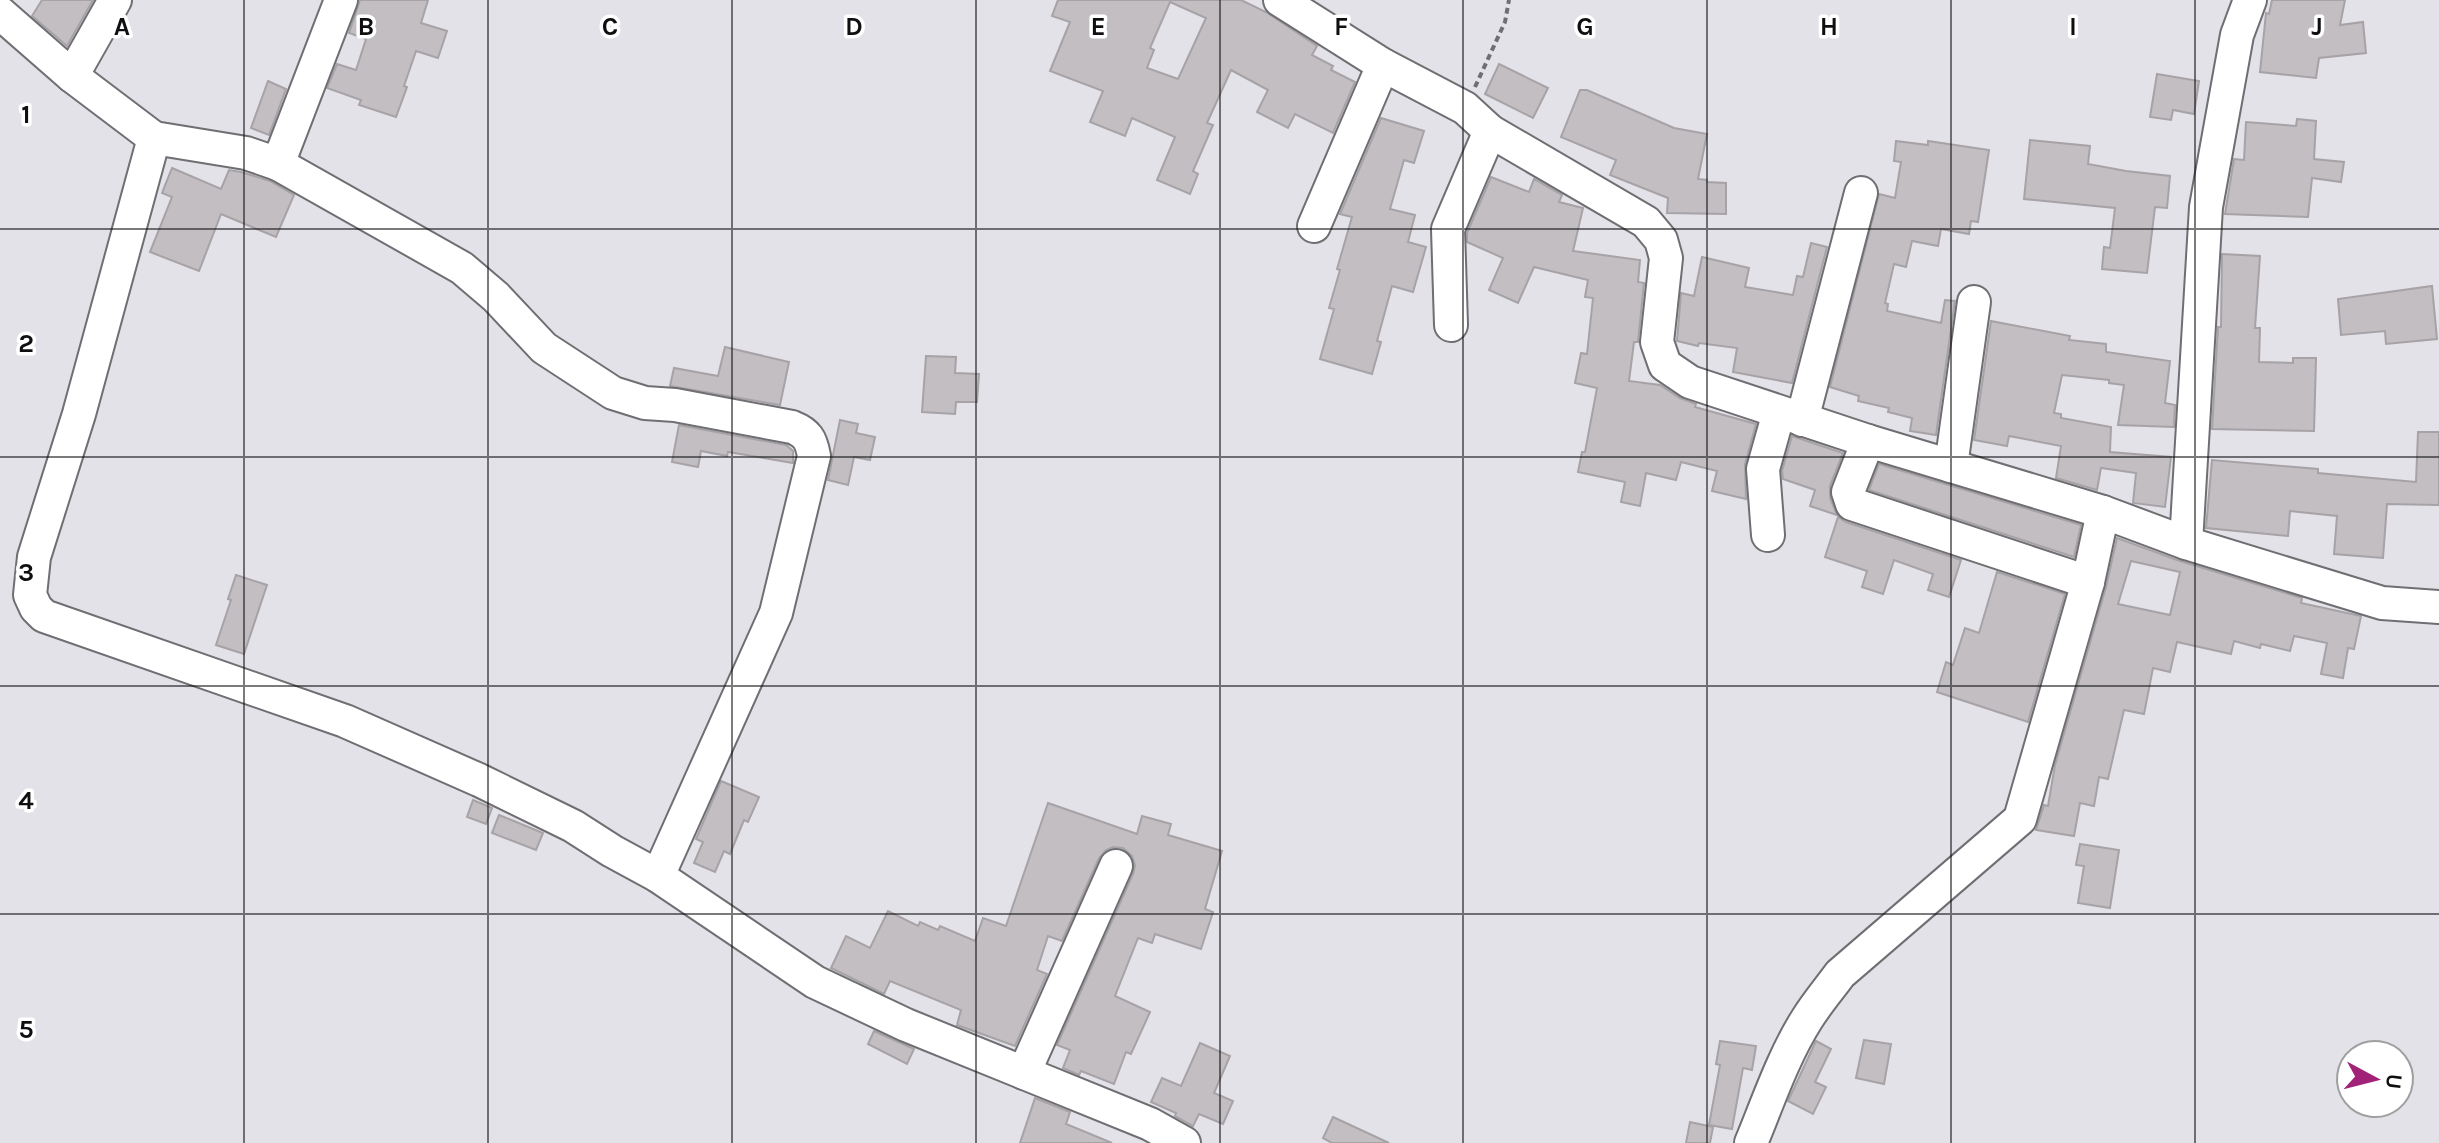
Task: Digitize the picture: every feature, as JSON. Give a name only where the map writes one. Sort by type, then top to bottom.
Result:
[{"type":"street","points":[[72,76],[115,0]]},
{"type":"street","points":[[278,164],[341,0]]},
{"type":"street","points":[[1280,0],[1383,65],[1465,108],[1490,131],[1646,222],[1661,240],[1666,258],[1657,342],[1665,365],[1690,382],[1868,441],[2103,512],[2186,543],[2382,603],[2439,607]]},
{"type":"street","points":[[2186,543],[2206,207],[2237,35],[2250,0]]},
{"type":"street","points":[[0,13],[72,76],[154,138],[246,153],[278,164],[462,268],[496,297],[544,348],[613,393],[645,403],[675,405],[805,432],[814,456],[776,613],[658,876]]},
{"type":"street","points":[[1314,226],[1383,65]]},
{"type":"street","points":[[1451,325],[1448,229],[1490,131]]},
{"type":"street","points":[[154,138],[79,414],[34,557],[30,595],[44,616],[345,721],[544,812],[658,876],[815,982],[906,1025],[1150,1124],[1184,1143]]},
{"type":"street","points":[[1768,535],[1763,469],[1790,416],[1861,193]]},
{"type":"street","points":[[1951,466],[1974,302]]},
{"type":"street","points":[[1868,441],[1848,492],[1852,504],[2088,582]]},
{"type":"street","points":[[1751,1143],[1806,1020],[1840,974],[2020,819],[2088,582],[2103,512]]},
{"type":"street","points":[[1024,1073],[1116,866]]},
{"type":"path","points":[[1465,108],[1505,22],[1509,0]]},
{"type":"building","points":[[42,0],[93,0],[67,46],[32,16]]},
{"type":"building","points":[[360,0],[428,0],[421,23],[447,31],[438,58],[416,51],[396,117],[359,105],[361,100],[327,88],[337,64],[356,70],[366,39],[349,33]]},
{"type":"building","points":[[1058,0],[1241,0],[1266,12],[1317,46],[1312,55],[1333,66],[1331,70],[1355,82],[1333,133],[1295,114],[1288,128],[1257,112],[1268,90],[1231,70],[1207,123],[1213,125],[1193,171],[1198,174],[1190,194],[1157,180],[1175,137],[1132,118],[1125,136],[1090,122],[1103,91],[1050,71],[1070,22],[1052,16]],"holes":[[[1170,2],[1206,18],[1178,79],[1147,68],[1154,50],[1150,48]]]},
{"type":"building","points":[[2272,0],[2345,0],[2340,25],[2363,22],[2366,53],[2319,58],[2316,78],[2260,72],[2266,13],[2269,14]]},
{"type":"building","points":[[1499,64],[1548,88],[1533,118],[1485,94]]},
{"type":"building","points":[[2157,74],[2199,81],[2194,114],[2173,110],[2171,120],[2150,117]]},
{"type":"building","points":[[268,81],[286,89],[269,135],[251,128]]},
{"type":"building","points":[[1580,90],[1587,90],[1674,128],[1707,134],[1698,179],[1726,183],[1726,214],[1667,213],[1668,198],[1610,175],[1616,160],[1561,137]]},
{"type":"building","points":[[1381,118],[1424,131],[1414,163],[1404,160],[1390,209],[1415,215],[1408,242],[1426,247],[1413,292],[1392,286],[1377,341],[1381,342],[1372,374],[1320,359],[1334,309],[1329,308],[1340,270],[1337,269],[1352,217],[1340,214]]},
{"type":"building","points":[[2297,119],[2316,121],[2314,159],[2344,162],[2341,182],[2312,178],[2308,217],[2225,214],[2234,159],[2244,160],[2246,122],[2296,126]]},
{"type":"building","points":[[2030,140],[2090,146],[2088,164],[2170,176],[2167,208],[2155,207],[2147,273],[2102,269],[2104,247],[2110,248],[2115,208],[2024,199]]},
{"type":"building","points":[[1896,141],[1928,145],[1928,141],[1989,150],[1978,222],[1971,221],[1969,234],[1941,229],[1938,246],[1912,241],[1906,267],[1894,264],[1885,303],[1888,304],[1887,311],[1941,323],[1945,300],[1955,301],[1936,435],[1910,431],[1912,418],[1888,412],[1889,408],[1858,401],[1859,396],[1830,387],[1879,194],[1895,198],[1901,162],[1894,161]]},
{"type":"building","points":[[172,168],[221,189],[229,170],[241,172],[270,181],[294,195],[276,237],[221,214],[199,271],[150,252],[172,197],[162,193]]},
{"type":"building","points":[[1491,177],[1529,192],[1534,179],[1562,195],[1559,202],[1583,208],[1573,251],[1640,260],[1638,282],[1644,283],[1638,342],[1634,342],[1629,381],[1660,385],[1696,404],[1695,407],[1756,424],[1745,464],[1746,499],[1712,491],[1717,471],[1681,462],[1676,480],[1646,473],[1640,506],[1621,502],[1625,482],[1578,472],[1582,452],[1585,452],[1597,388],[1575,383],[1581,353],[1587,354],[1593,298],[1585,297],[1588,280],[1534,267],[1518,303],[1489,290],[1503,258],[1467,242],[1467,233]]},
{"type":"building","points":[[1811,243],[1827,247],[1792,383],[1733,372],[1737,348],[1699,343],[1698,346],[1677,341],[1681,293],[1694,296],[1702,257],[1749,268],[1745,287],[1793,295],[1797,276],[1803,277]]},
{"type":"building","points":[[2222,254],[2260,256],[2255,328],[2260,328],[2259,362],[2293,363],[2293,358],[2316,358],[2314,431],[2212,429],[2218,327],[2221,327]]},
{"type":"building","points":[[2432,286],[2437,339],[2386,344],[2385,331],[2341,335],[2338,299]]},
{"type":"building","points":[[1991,321],[2070,336],[2069,340],[2106,344],[2106,352],[2170,361],[2165,403],[2175,405],[2174,427],[2118,425],[2124,385],[2109,383],[2109,380],[2062,375],[2054,413],[2061,414],[2061,418],[2111,427],[2110,452],[2171,457],[2165,507],[2133,503],[2136,473],[2101,468],[2097,490],[2056,478],[2061,446],[2009,436],[2007,446],[1974,440]]},
{"type":"building","points":[[725,347],[789,362],[780,405],[670,386],[674,368],[718,376]]},
{"type":"building","points":[[926,356],[956,357],[955,373],[979,374],[977,402],[956,402],[955,414],[922,412]]},
{"type":"building","points":[[840,420],[858,424],[856,433],[875,437],[870,460],[854,457],[848,485],[828,480]]},
{"type":"building","points":[[679,425],[786,445],[793,451],[793,463],[728,452],[727,456],[701,451],[698,467],[672,462]]},
{"type":"building","points":[[2418,432],[2439,432],[2439,505],[2387,504],[2383,558],[2334,554],[2337,516],[2290,511],[2288,536],[2206,528],[2212,460],[2318,469],[2318,473],[2416,482]]},
{"type":"building","points":[[1792,436],[1843,453],[1830,486],[1830,498],[1837,515],[1810,506],[1815,490],[1783,479],[1782,471]]},
{"type":"building","points":[[1879,464],[2081,525],[2074,557],[1869,490]]},
{"type":"building","points":[[1838,517],[1961,560],[1949,597],[1928,590],[1933,574],[1894,560],[1883,594],[1862,587],[1867,571],[1825,557]]},
{"type":"building","points":[[2117,538],[2180,561],[2302,598],[2301,603],[2361,616],[2354,649],[2348,648],[2343,678],[2321,674],[2327,643],[2294,636],[2290,651],[2234,641],[2231,654],[2177,642],[2170,672],[2153,668],[2144,714],[2124,710],[2108,779],[2099,777],[2094,806],[2080,803],[2074,836],[2036,830],[2044,805],[2048,806],[2055,765]],"holes":[[[2131,561],[2180,572],[2170,615],[2118,604]]]},
{"type":"building","points":[[1997,572],[2065,594],[2028,722],[1937,692],[1946,662],[1953,665],[1965,628],[1979,633]]},
{"type":"building","points":[[236,575],[267,585],[244,654],[216,645]]},
{"type":"building","points":[[721,781],[759,797],[748,822],[744,820],[730,854],[724,851],[715,872],[694,863],[703,842],[696,839]]},
{"type":"building","points":[[473,800],[492,808],[486,824],[467,817]]},
{"type":"building","points":[[1048,803],[1137,834],[1142,816],[1171,824],[1168,835],[1222,851],[1205,909],[1213,912],[1201,949],[1155,934],[1152,943],[1138,938],[1115,996],[1150,1012],[1131,1054],[1126,1052],[1114,1084],[1081,1071],[1079,1075],[1063,1068],[1070,1050],[1057,1045],[1133,874],[1135,865],[1132,856],[1123,848],[1113,847],[1099,858],[1062,941],[1048,936],[1037,970],[1047,974],[1015,1046],[957,1025],[961,1010],[890,981],[884,994],[831,968],[846,936],[870,948],[888,911],[918,926],[920,922],[938,930],[940,926],[975,941],[983,918],[1006,926]]},
{"type":"building","points":[[499,815],[543,833],[536,850],[492,833]]},
{"type":"building","points":[[2080,844],[2119,850],[2110,908],[2078,903],[2084,866],[2076,865]]},
{"type":"building","points":[[874,1031],[914,1049],[907,1064],[868,1044]]},
{"type":"building","points":[[1864,1040],[1891,1044],[1884,1084],[1856,1078]]},
{"type":"building","points":[[1720,1041],[1756,1046],[1752,1070],[1743,1068],[1732,1129],[1709,1125],[1720,1065],[1716,1064]]},
{"type":"building","points":[[1816,1041],[1831,1049],[1815,1082],[1826,1087],[1813,1114],[1788,1101]]},
{"type":"building","points":[[1200,1043],[1230,1056],[1214,1093],[1233,1101],[1223,1124],[1199,1114],[1193,1126],[1175,1116],[1176,1113],[1151,1102],[1162,1078],[1181,1086]]},
{"type":"building","points":[[1035,1098],[1070,1112],[1066,1124],[1112,1143],[1020,1143]]},
{"type":"building","points":[[1333,1117],[1389,1143],[1332,1143],[1323,1138]]},
{"type":"building","points":[[1690,1122],[1713,1127],[1710,1143],[1686,1143]]}]
